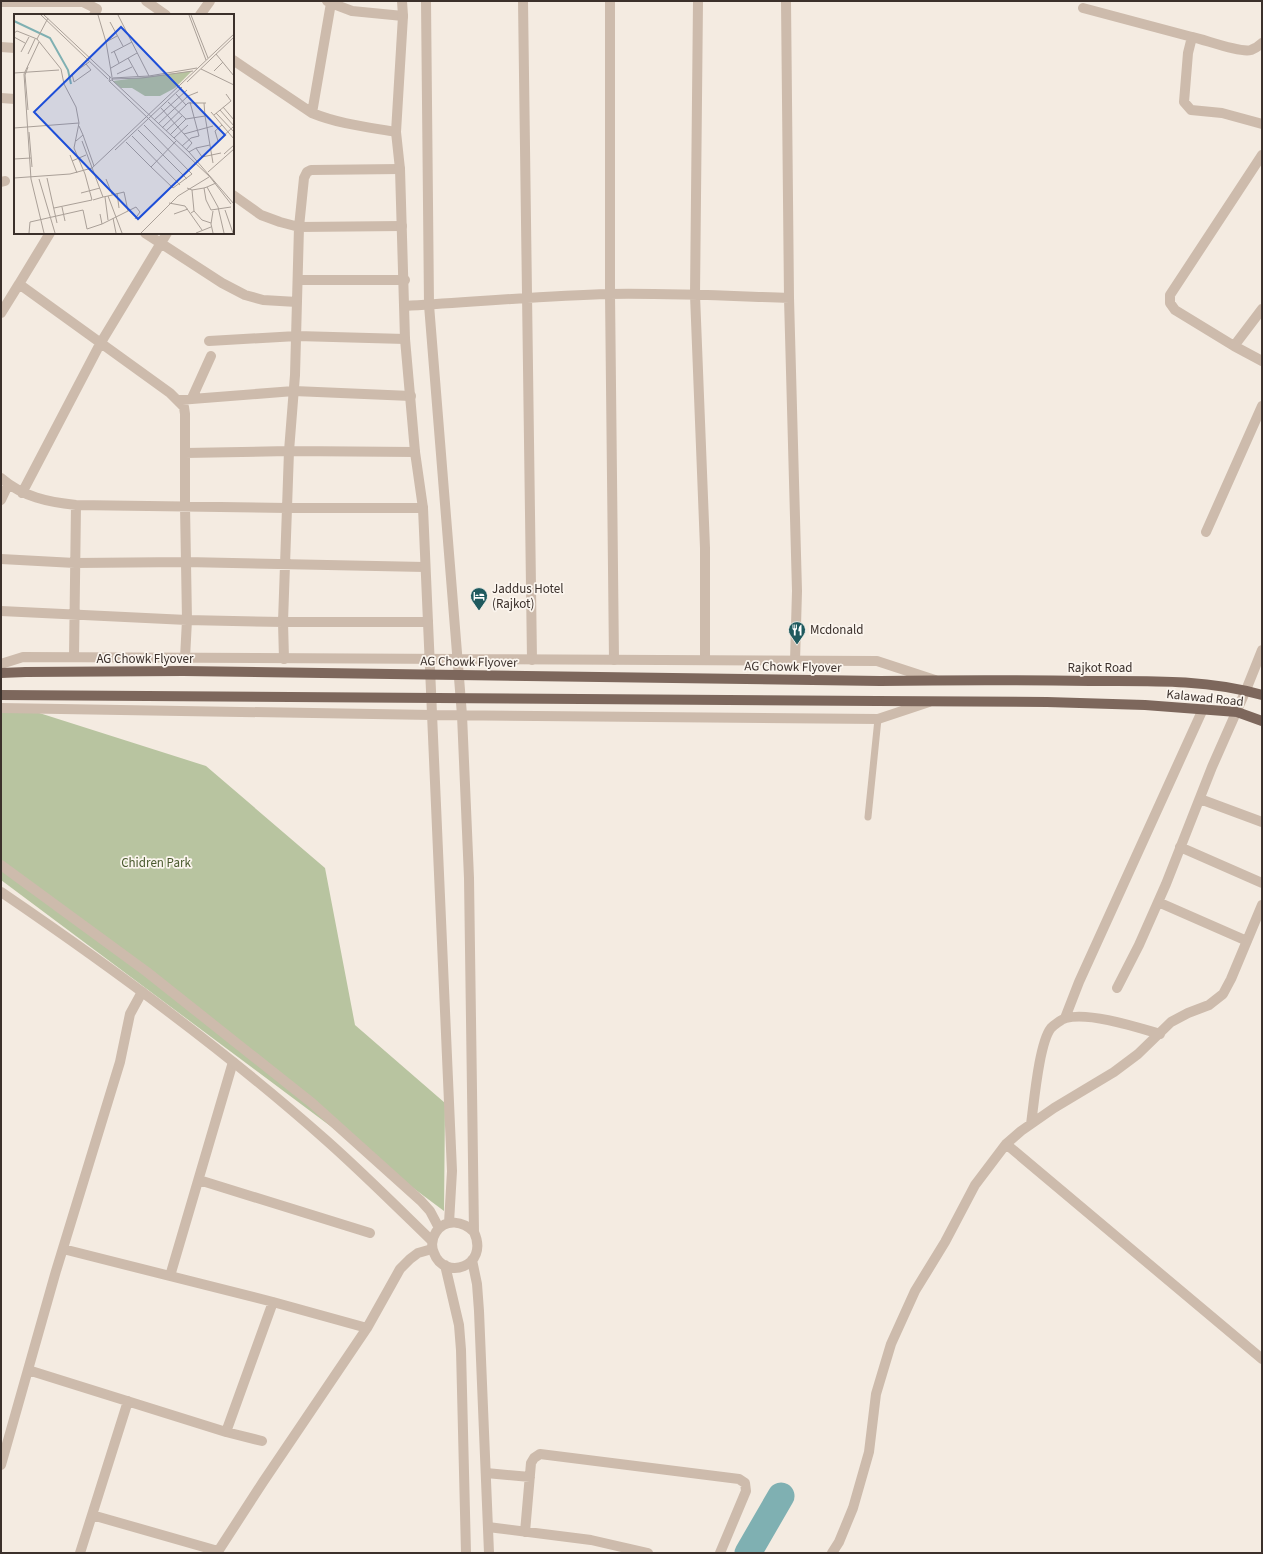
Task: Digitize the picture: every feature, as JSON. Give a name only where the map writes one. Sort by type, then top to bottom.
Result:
[{"type":"main road","name":"AG Chowk Flyover","points":[[1,673],[183,671],[880,681],[936,680]]},
{"type":"main road","name":"Rajkot Road","points":[[936,680],[1146,681],[1222,685],[1262,695]]},
{"type":"main road","points":[[1,695],[931,701]]},
{"type":"main road","name":"Kalawad Road","points":[[931,701],[1145,705],[1237,712],[1262,721]]},
{"type":"street","points":[[146,1],[165,14]]},
{"type":"street","points":[[201,14],[210,1]]},
{"type":"street","points":[[402,1],[396,132],[400,169],[405,280],[405,339],[415,452],[422,508],[428,622],[452,1171],[449,1223]]},
{"type":"street","points":[[426,1],[429,305],[462,715],[469,878],[474,1232]]},
{"type":"street","points":[[523,1],[532,660]]},
{"type":"street","points":[[610,1],[610,294],[614,660]]},
{"type":"street","points":[[698,1],[696,295],[705,548],[705,660]]},
{"type":"street","points":[[786,1],[789,298],[798,592],[795,661]]},
{"type":"street","points":[[1,2],[83,2],[97,9],[94,14]]},
{"type":"street","points":[[312,113],[329,2],[352,11],[402,16]]},
{"type":"street","points":[[1083,8],[1241,50],[1257,48],[1262,43]]},
{"type":"street","points":[[1192,37],[1188,53],[1184,102],[1187,106],[1191,110],[1222,113],[1262,124]]},
{"type":"street","points":[[1,47],[14,48]]},
{"type":"street","points":[[234,61],[312,113],[326,119],[396,132]]},
{"type":"street","points":[[1,98],[14,99]]},
{"type":"street","points":[[1262,155],[1170,295],[1170,303],[1175,310],[1234,346],[1262,361]]},
{"type":"street","points":[[284,658],[282,622],[289,451],[294,391],[300,226],[304,178],[306,172],[311,170],[400,169]]},
{"type":"street","points":[[234,196],[261,215],[280,222],[300,226],[402,226]]},
{"type":"street","points":[[1,313],[49,234]]},
{"type":"street","points":[[146,234],[222,283],[245,294],[263,300],[297,302]]},
{"type":"street","points":[[22,493],[100,344],[166,234]]},
{"type":"street","points":[[298,280],[405,280]]},
{"type":"street","points":[[19,284],[179,400],[184,407],[187,620],[185,658]]},
{"type":"street","points":[[406,306],[610,294],[789,298]]},
{"type":"street","points":[[1234,346],[1262,309]]},
{"type":"street","points":[[209,341],[297,336],[405,339]]},
{"type":"street","points":[[192,398],[211,356]]},
{"type":"street","points":[[179,400],[294,391],[411,396]]},
{"type":"street","points":[[1206,532],[1262,406]]},
{"type":"street","points":[[185,453],[289,451],[415,452]]},
{"type":"street","points":[[1,500],[5,482],[22,493],[49,502],[76,505],[422,508]]},
{"type":"street","points":[[74,658],[76,505]]},
{"type":"street","points":[[1,559],[75,563],[186,562],[425,567]]},
{"type":"street","points":[[1,611],[74,616],[187,620],[282,622],[428,622]]},
{"type":"street","points":[[1118,988],[1158,902],[1212,767],[1237,712],[1262,650]]},
{"type":"street","points":[[1,664],[23,657],[877,661],[936,680]]},
{"type":"street","points":[[1,708],[432,715],[878,719],[931,701]]},
{"type":"street","points":[[1031,1124],[1042,1047],[1051,1029],[1065,1018],[1079,982],[1203,709]]},
{"type":"street","points":[[1200,799],[1262,822]]},
{"type":"street","points":[[1180,847],[1262,882]]},
{"type":"street","points":[[1,865],[147,972],[312,1103],[421,1201],[430,1211],[440,1228]]},
{"type":"street","points":[[1,892],[142,992],[233,1062],[328,1141],[432,1245],[435,1256],[439,1262],[452,1268],[466,1265],[476,1254],[478,1246],[477,1238],[468,1226],[461,1223],[449,1223],[440,1228],[435,1234],[432,1245],[410,1259],[400,1270],[367,1328],[218,1552],[92,1515]]},
{"type":"street","points":[[1158,902],[1247,941]]},
{"type":"street","points":[[832,1553],[839,1542],[853,1508],[869,1452],[876,1394],[891,1344],[915,1291],[945,1242],[975,1185],[1006,1144],[1031,1124],[1054,1108],[1114,1072],[1138,1054],[1171,1022],[1188,1013],[1209,1005],[1223,994],[1231,979],[1262,905]]},
{"type":"street","points":[[1,1465],[63,1249],[120,1062],[130,1014],[142,992]]},
{"type":"street","points":[[1065,1018],[1081,1016],[1124,1023],[1160,1034]]},
{"type":"street","points":[[170,1276],[233,1062]]},
{"type":"street","points":[[1006,1144],[1262,1359]]},
{"type":"street","points":[[199,1180],[370,1233]]},
{"type":"street","points":[[63,1249],[273,1302],[367,1328]]},
{"type":"street","points":[[472,1260],[477,1284],[479,1311],[488,1553]]},
{"type":"street","points":[[445,1266],[459,1326],[461,1350],[466,1553]]},
{"type":"street","points":[[226,1432],[273,1302]]},
{"type":"street","points":[[28,1370],[226,1432],[262,1441]]},
{"type":"street","points":[[80,1553],[128,1401]]},
{"type":"street","points":[[525,1532],[531,1463],[534,1458],[540,1454],[739,1478],[746,1483],[746,1492],[720,1553]]},
{"type":"street","points":[[486,1473],[530,1477]]},
{"type":"street","points":[[488,1527],[591,1540],[648,1553]]},
{"type":"lane","points":[[868,817],[878,719]]},
{"type":"green space","name":"Chidren Park","points":[[33,711],[206,766],[325,868],[355,1025],[445,1103],[444,1211],[1,880],[1,712]]},
{"type":"waterway","points":[[748,1553],[781,1496]]},
{"type":"place","name":"Jaddus Hotel (Rajkot)","points":[[479,611]]},
{"type":"place","name":"Mcdonald","points":[[797,645]]}]
